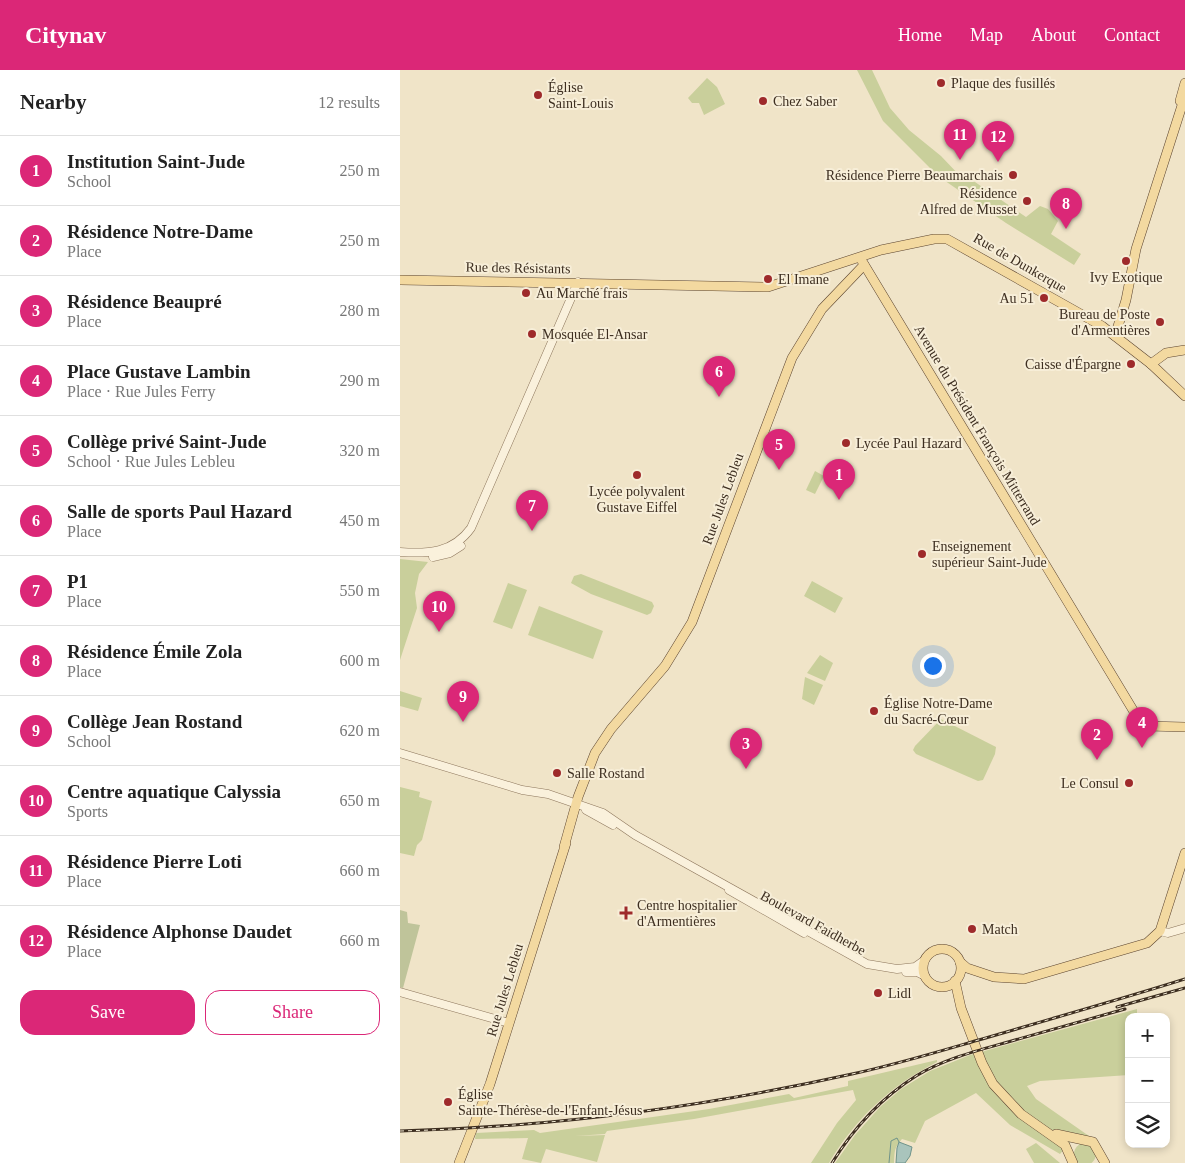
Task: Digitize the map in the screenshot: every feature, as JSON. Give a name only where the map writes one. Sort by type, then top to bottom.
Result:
[{"type":"main road","points":[[1116,336],[1136,249],[1185,83]]},
{"type":"main road","points":[[1176,118],[1185,96]]},
{"type":"main road","name":"Rue de Dunkerque","points":[[862,261],[919,241],[947,239],[1047,294],[1116,336],[1152,364],[1185,396]]},
{"type":"main road","name":"Rue des Résistants","points":[[400,280],[772,286],[862,261]]},
{"type":"main road","name":"Avenue du Président François Mitterrand","points":[[862,261],[1140,720],[1145,725],[1185,727]]},
{"type":"main road","name":"Rue Jules Lebleu","points":[[459,1163],[509,1023],[578,805],[603,740],[657,676],[683,638],[695,615],[792,358],[822,309],[862,261]]},
{"type":"main road","name":"Rue des Résistants","points":[[400,284],[577,284]]},
{"type":"main road","points":[[1152,364],[1166,352],[1185,350]]},
{"type":"main road","points":[[1072,1160],[1065,1145],[1016,1109],[993,1084],[982,1063],[961,1008],[954,995],[943,986],[932,984],[925,976],[923,969],[925,960],[932,952],[943,949],[954,953],[960,962],[973,970],[1013,980],[1033,977],[1085,963],[1147,943],[1160,931],[1185,853]]},
{"type":"main road","points":[[960,962],[957,979],[961,1008]]},
{"type":"main road","points":[[943,986],[973,973],[1008,984],[1027,984],[1056,976],[1085,963]]},
{"type":"main road","points":[[1040,1127],[1064,1137],[1092,1142],[1105,1163]]},
{"type":"main road","points":[[1072,1160],[1073,1145],[1082,1140]]},
{"type":"main road","points":[[1096,1163],[1099,1151]]},
{"type":"street","points":[[400,552],[435,552],[448,548],[459,541],[472,525],[577,284]]},
{"type":"street","points":[[400,556],[439,557],[461,546],[472,535],[479,522],[498,468]]},
{"type":"street","name":"Boulevard Faidherbe","points":[[400,754],[522,790],[539,792],[578,805],[722,884],[747,895],[806,931],[873,966],[904,969],[915,967],[925,960]]},
{"type":"street","name":"Boulevard Faidherbe","points":[[722,884],[734,894],[858,964],[880,972],[915,972],[925,976]]},
{"type":"street","points":[[1160,931],[1168,933],[1185,928]]},
{"type":"street","points":[[400,992],[509,1023]]},
{"type":"green space","points":[[857,70],[872,70],[890,108],[909,130],[941,156],[961,177],[975,182],[1026,217],[1040,206],[1048,209],[1058,221],[1051,234],[1081,254],[1074,265],[1006,223],[938,176],[883,121]]},
{"type":"green space","points":[[707,78],[717,87],[725,104],[704,115],[699,103],[692,103],[688,98]]},
{"type":"green space","points":[[815,471],[824,476],[815,494],[806,490]]},
{"type":"green space","points":[[400,559],[428,562],[419,574],[415,593],[417,608],[400,660]]},
{"type":"green space","points":[[581,574],[652,602],[654,606],[651,613],[647,615],[591,594],[571,583],[574,576]]},
{"type":"green space","points":[[812,581],[843,598],[835,613],[804,596]]},
{"type":"green space","points":[[508,583],[527,590],[512,629],[493,622]]},
{"type":"green space","points":[[539,606],[603,631],[593,659],[528,635]]},
{"type":"green space","points":[[820,655],[833,663],[825,681],[807,673]]},
{"type":"green space","points":[[805,677],[823,685],[814,705],[802,699]]},
{"type":"green space","points":[[400,691],[422,698],[418,711],[400,706]]},
{"type":"green space","points":[[941,719],[996,747],[995,754],[983,780],[978,781],[916,754],[913,750]]},
{"type":"green space","points":[[400,787],[420,792],[419,797],[432,801],[422,840],[417,845],[414,856],[400,853]]},
{"type":"green space","points":[[400,910],[407,912],[408,923],[420,925],[403,988],[400,987]]},
{"type":"green space","points":[[1137,1009],[1137,1013],[1125,1013],[1125,1075],[1040,1081],[1027,1086],[1036,1099],[1089,1136],[1075,1137],[1060,1154],[1010,1125],[976,1093],[925,1121],[915,1143],[902,1139],[895,1150],[894,1163],[835,1163],[855,1135],[880,1107],[901,1089],[930,1071],[970,1055]]},
{"type":"green space","points":[[937,1060],[937,1062],[889,1092],[850,1132],[829,1163],[811,1163],[837,1123],[856,1100],[853,1090],[694,1119],[607,1131],[605,1134],[575,1136],[605,1135],[597,1162],[546,1149],[541,1163],[522,1159],[528,1138],[475,1139],[476,1133],[534,1130],[540,1133],[709,1109],[789,1094],[794,1098],[848,1086],[848,1081]]},
{"type":"green space","points":[[1036,1143],[1060,1163],[1034,1163],[1026,1149]]},
{"type":"green space","points":[[1085,1143],[1093,1146],[1096,1154],[1093,1162],[1085,1165],[1077,1162],[1074,1154],[1077,1146]]},
{"type":"water","points":[[899,1142],[912,1147],[910,1156],[905,1163],[896,1163]]},
{"type":"waterway","points":[[889,1163],[891,1141],[897,1138],[899,1142]]},
{"type":"railway","points":[[400,1131],[457,1129],[571,1120],[684,1105],[796,1086],[909,1060],[1185,979]]},
{"type":"railway","points":[[1117,1007],[1185,988]]},
{"type":"railway","points":[[832,1163],[849,1138],[880,1104],[903,1085],[927,1070],[972,1052],[1125,1009]]},
{"type":"place","name":"Plaque des fusillés","points":[[941,83]]},
{"type":"place","name":"Église Saint-Louis","points":[[538,95]]},
{"type":"place","name":"Chez Saber","points":[[763,101]]},
{"type":"place","name":"Résidence Pierre Loti","points":[[960,160]]},
{"type":"place","name":"Résidence Alphonse Daudet","points":[[998,162]]},
{"type":"place","name":"Résidence Pierre Beaumarchais","points":[[1013,175]]},
{"type":"place","name":"Résidence Alfred de Musset","points":[[1027,201]]},
{"type":"place","name":"Résidence Émile Zola","points":[[1066,229]]},
{"type":"place","name":"Ivy Exotique","points":[[1126,261]]},
{"type":"place","name":"El Imane","points":[[768,279]]},
{"type":"place","name":"Au Marché frais","points":[[526,293]]},
{"type":"place","name":"Au 51","points":[[1044,298]]},
{"type":"place","name":"Bureau de Poste d'Armentières","points":[[1160,322]]},
{"type":"place","name":"Mosquée El-Ansar","points":[[532,334]]},
{"type":"place","name":"Caisse d'Épargne","points":[[1131,364]]},
{"type":"place","name":"Salle de sports Paul Hazard","points":[[719,397]]},
{"type":"place","name":"Lycée Paul Hazard","points":[[846,443]]},
{"type":"place","name":"Collège privé Saint-Jude","points":[[779,470]]},
{"type":"place","name":"Lycée polyvalent Gustave Eiffel","points":[[637,475]]},
{"type":"place","name":"Institution Saint-Jude","points":[[839,500]]},
{"type":"place","name":"P1","points":[[532,531]]},
{"type":"place","name":"Enseignement supérieur Saint-Jude","points":[[922,554]]},
{"type":"place","name":"Centre aquatique Calyssia","points":[[439,632]]},
{"type":"place","name":"Église Notre-Dame du Sacré-Cœur","points":[[874,711]]},
{"type":"place","name":"Collège Jean Rostand","points":[[463,722]]},
{"type":"place","name":"Place Gustave Lambin","points":[[1142,748]]},
{"type":"place","name":"Résidence Notre-Dame","points":[[1097,760]]},
{"type":"place","name":"Résidence Beaupré","points":[[746,769]]},
{"type":"place","name":"Salle Rostand","points":[[557,773]]},
{"type":"place","name":"Le Consul","points":[[1129,783]]},
{"type":"place","name":"Centre hospitalier d'Armentières","points":[[626,913]]},
{"type":"place","name":"Match","points":[[972,929]]},
{"type":"place","name":"Lidl","points":[[878,993]]},
{"type":"place","name":"Église Sainte-Thérèse-de-l'Enfant-Jésus","points":[[448,1102]]}]
